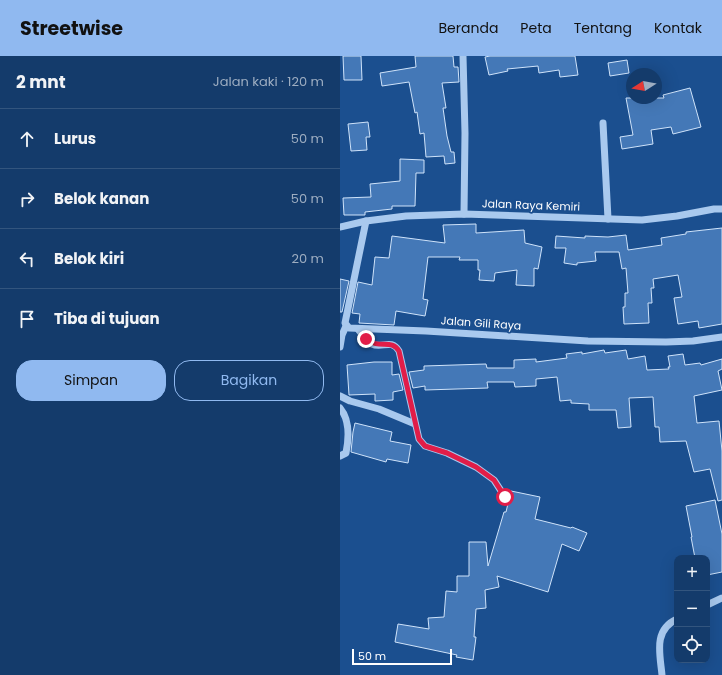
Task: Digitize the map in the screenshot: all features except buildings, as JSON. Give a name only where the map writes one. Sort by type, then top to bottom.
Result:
[{"type":"street","points":[[463,56],[465,133],[464,214]]},
{"type":"street","points":[[603,123],[608,219]]},
{"type":"street","name":"Jalan Raya Kemiri","points":[[340,227],[366,221],[406,216],[464,214],[642,220],[722,209]]},
{"type":"street","points":[[340,347],[346,326],[345,324],[366,221]]},
{"type":"street","name":"Jalan Gili Raya","points":[[346,326],[349,328],[588,341],[666,342],[693,341],[722,337]]},
{"type":"street","points":[[358,328],[366,339],[372,344],[390,344],[396,346],[399,351],[414,424],[419,439],[425,446],[447,453],[476,467],[494,480],[505,497]]},
{"type":"street","points":[[340,396],[350,401],[379,409],[414,424]]},
{"type":"street","points":[[340,408],[345,414],[348,426],[346,453],[340,456]]},
{"type":"street","points":[[710,604],[722,598]]},
{"type":"street","points":[[662,675],[659,638],[664,629],[674,620]]},
{"type":"route","points":[[366,339],[372,344],[390,344],[396,346],[399,351],[414,424],[419,439],[425,446],[447,453],[476,467],[494,480],[505,497]]}]
